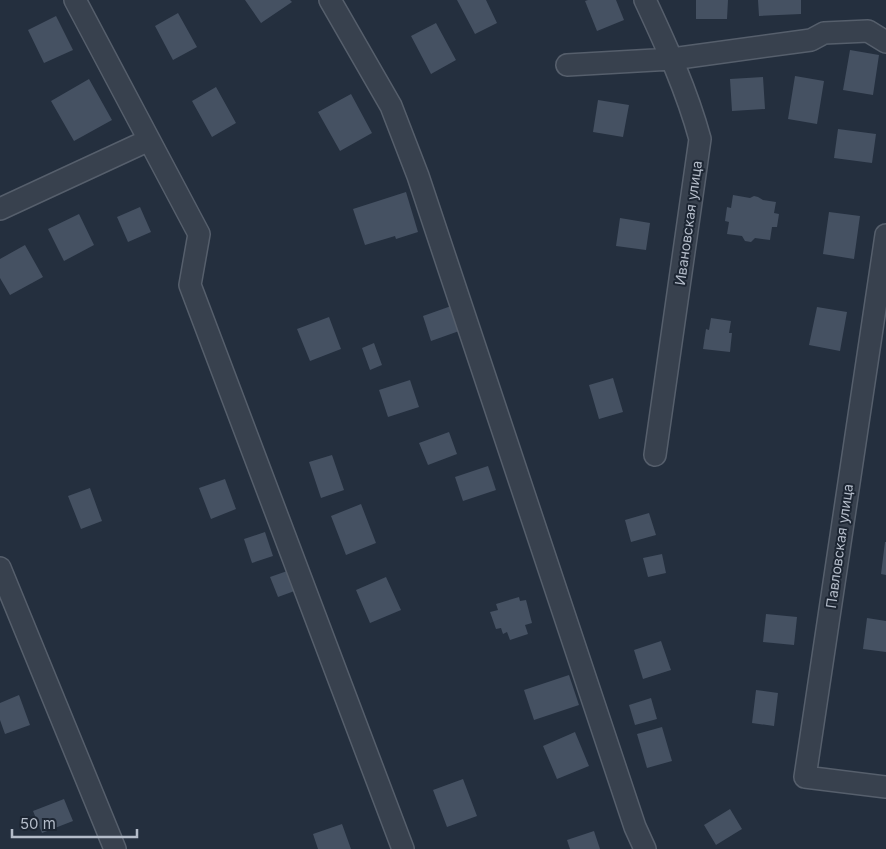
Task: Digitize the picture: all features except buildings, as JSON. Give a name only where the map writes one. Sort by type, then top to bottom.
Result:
[{"type":"street","points":[[75,0],[199,234],[190,285],[403,849]]},
{"type":"street","points":[[330,0],[392,106],[418,176],[635,828],[645,849]]},
{"type":"street","name":"Ивановская улица","points":[[645,0],[672,58],[696,122],[700,139],[655,455]]},
{"type":"street","points":[[567,65],[672,58],[811,40],[824,33],[868,31],[886,42]]},
{"type":"street","points":[[0,209],[149,140]]},
{"type":"street","name":"Павловская улица","points":[[886,235],[805,777],[886,787]]},
{"type":"street","points":[[0,568],[115,849]]}]
